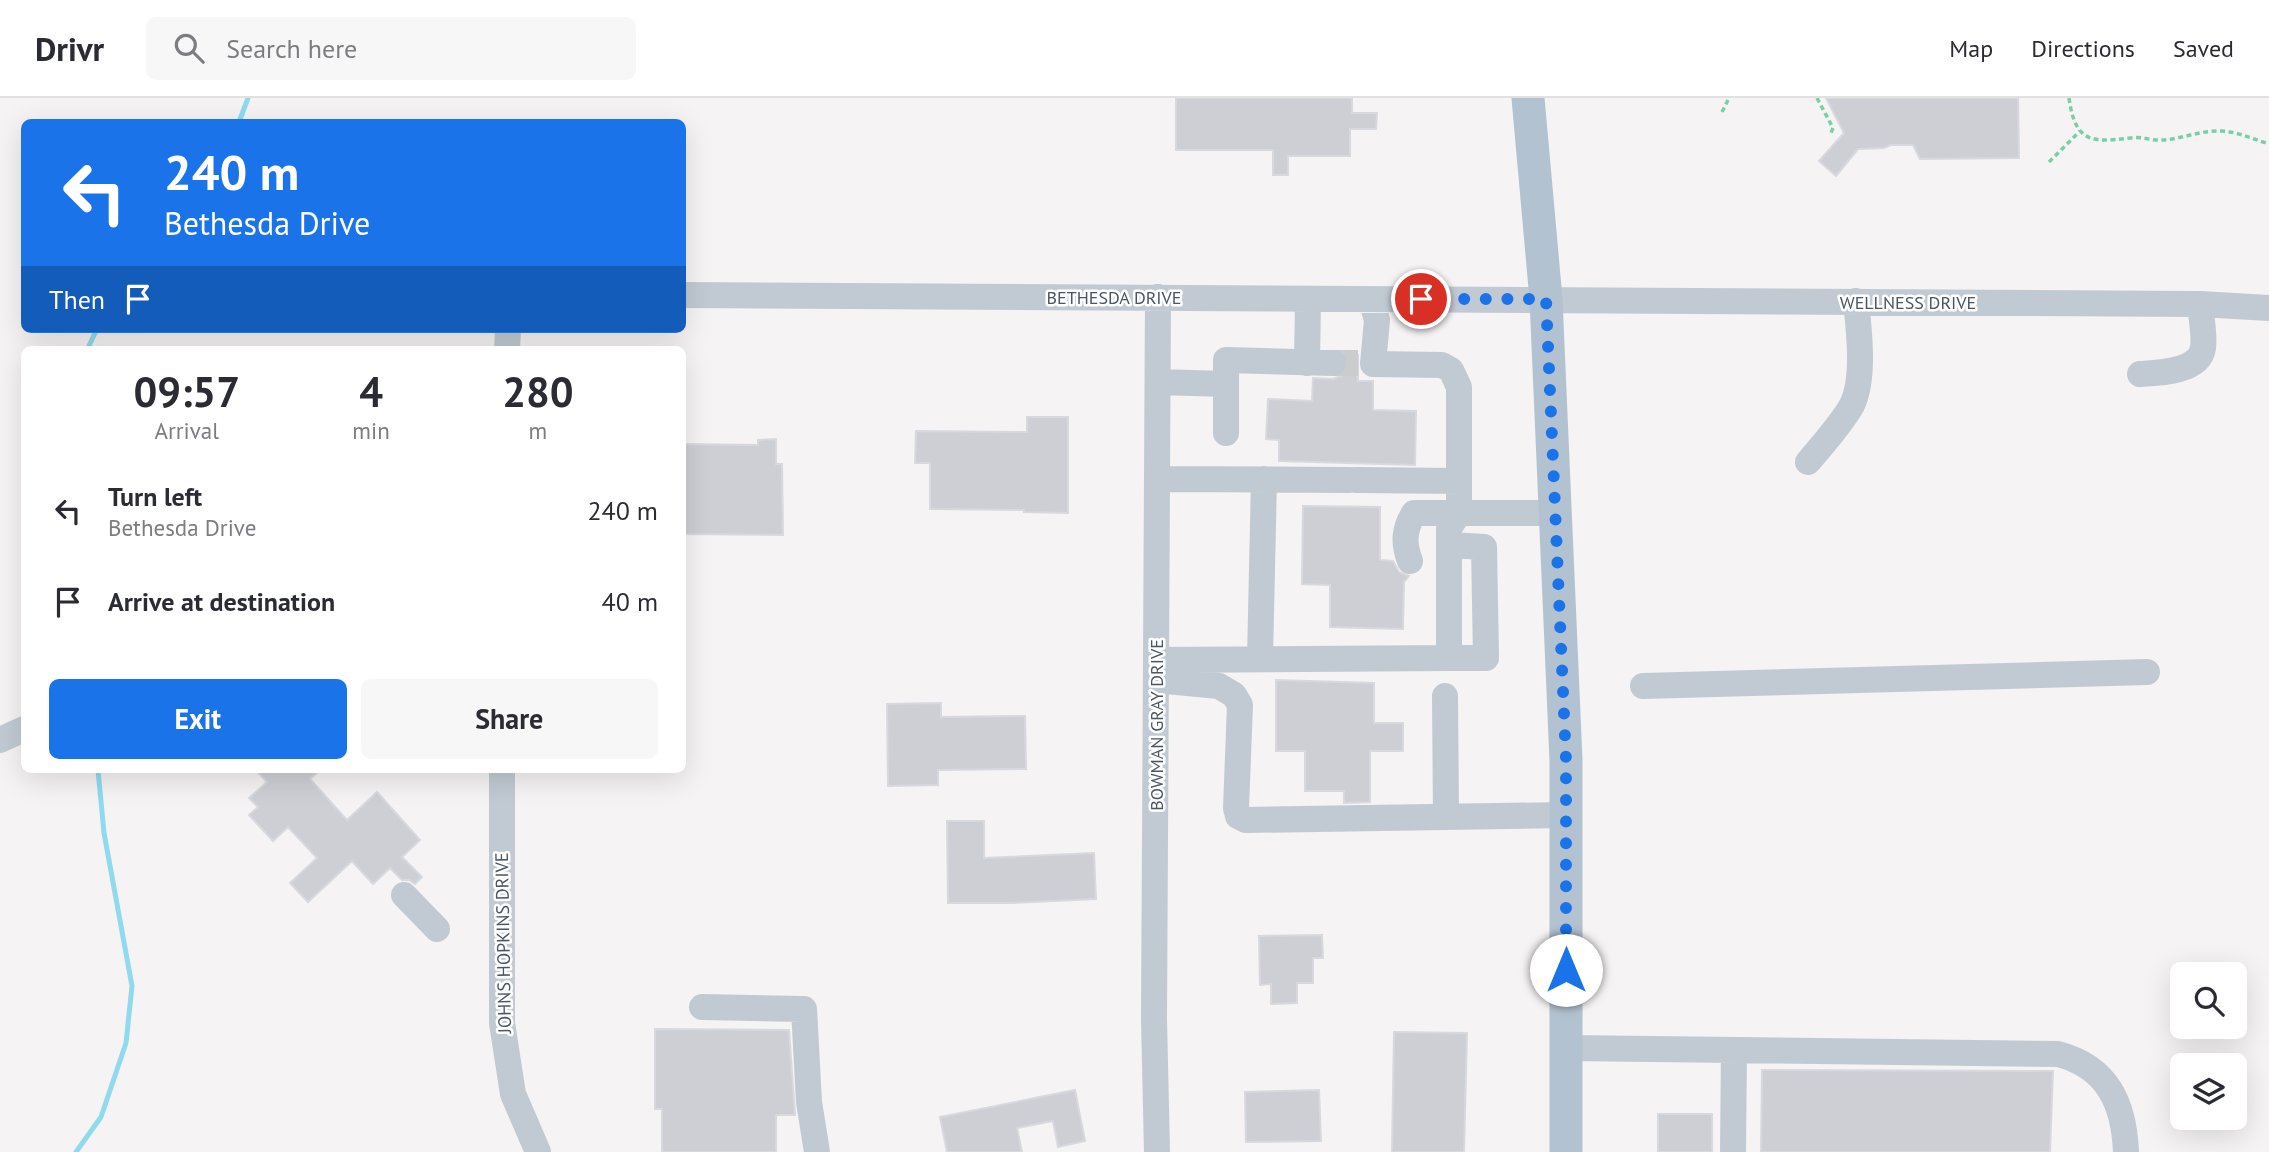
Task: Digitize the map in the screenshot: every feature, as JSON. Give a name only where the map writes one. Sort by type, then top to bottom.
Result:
[{"type":"main road","points":[[1528,98],[1546,299],[1566,760],[1566,1152]]},
{"type":"street","name":"BETHESDA DRIVE","points":[[686,295],[1546,299]]},
{"type":"street","name":"BOWMAN GRAY DRIVE","points":[[1157,1152],[1154,1056],[1158,297]]},
{"type":"street","points":[[1308,299],[1343,363]]},
{"type":"street","name":"WELLNESS DRIVE","points":[[1546,299],[2200,303],[2269,308]]},
{"type":"street","points":[[1343,363],[1377,320],[1371,300]]},
{"type":"street","points":[[1808,462],[1839,426],[1853,403],[1860,376],[1856,302]]},
{"type":"street","points":[[2140,374],[2181,369],[2196,360],[2203,350],[2200,303]]},
{"type":"street","points":[[1226,433],[1226,360],[1442,365],[1451,370],[1459,387],[1459,513],[1449,528],[1449,658]]},
{"type":"street","points":[[1158,382],[1226,384]]},
{"type":"street","points":[[1157,479],[1458,481]]},
{"type":"street","points":[[1260,659],[1264,479]]},
{"type":"street","points":[[1448,575],[1424,574],[1413,565],[1406,550],[1405,531],[1414,513],[1556,513]]},
{"type":"street","points":[[1156,670],[1260,659],[1486,657],[1485,547],[1450,545]]},
{"type":"street","points":[[1156,670],[1219,687],[1234,695],[1240,705],[1236,808],[1238,816],[1246,820],[1566,815]]},
{"type":"street","points":[[1643,686],[2147,672]]},
{"type":"street","points":[[1445,696],[1446,817]]},
{"type":"street","points":[[0,740],[21,730]]},
{"type":"street","name":"JOHNS HOPKINS DRIVE","points":[[502,773],[502,1023],[513,1094],[538,1152]]},
{"type":"street","points":[[404,895],[438,929]]},
{"type":"street","points":[[702,1007],[804,1009],[809,1102],[817,1152]]},
{"type":"street","points":[[1566,1048],[2058,1055],[2077,1059],[2096,1073],[2115,1096],[2122,1116],[2126,1152]]},
{"type":"street","points":[[1733,1152],[1734,1050]]},
{"type":"path","points":[[1722,112],[1729,98]]},
{"type":"path","points":[[1817,98],[1833,128],[1831,133]]},
{"type":"path","points":[[2069,98],[2074,121],[2081,131],[2099,141],[2133,137],[2160,141],[2220,131],[2235,132],[2269,144]]},
{"type":"path","points":[[2049,162],[2081,131]]},
{"type":"building","points":[[1176,98],[1352,98],[1352,113],[1377,113],[1376,129],[1350,129],[1350,156],[1288,156],[1288,175],[1273,175],[1273,150],[1176,150]]},
{"type":"building","points":[[1826,98],[2018,98],[2019,158],[1920,159],[1913,145],[1891,145],[1884,148],[1858,149],[1836,176],[1819,161],[1844,133]]},
{"type":"building","points":[[1347,355],[1358,355],[1358,381],[1373,381],[1373,410],[1416,411],[1415,465],[1279,461],[1279,440],[1266,439],[1268,399],[1312,401],[1313,378],[1333,379],[1341,376],[1347,371],[1349,364]]},
{"type":"building","points":[[1027,417],[1068,417],[1068,513],[930,509],[930,463],[915,463],[916,431],[1027,432]]},
{"type":"building","points":[[776,439],[776,464],[782,464],[783,535],[686,534],[686,444],[758,445],[758,440]]},
{"type":"building","points":[[1303,506],[1380,507],[1380,560],[1393,561],[1399,572],[1409,576],[1404,582],[1403,629],[1330,627],[1330,585],[1302,584]]},
{"type":"building","points":[[1276,680],[1374,683],[1374,723],[1403,723],[1403,751],[1370,751],[1370,802],[1344,803],[1344,791],[1305,791],[1305,751],[1276,751]]},
{"type":"building","points":[[941,703],[941,717],[1025,716],[1026,769],[938,770],[938,785],[888,786],[887,704]]},
{"type":"building","points":[[259,773],[317,773],[310,779],[347,820],[377,792],[420,840],[402,857],[422,877],[415,884],[402,880],[390,868],[373,884],[352,861],[308,902],[290,883],[317,858],[288,827],[273,841],[249,815],[258,807],[249,798],[267,782]]},
{"type":"building","points":[[947,821],[984,821],[984,858],[1094,853],[1096,899],[948,903]]},
{"type":"building","points":[[1322,935],[1323,958],[1313,958],[1313,983],[1297,983],[1297,1003],[1271,1004],[1271,984],[1260,985],[1259,936]]},
{"type":"building","points":[[655,1029],[789,1030],[795,1115],[776,1115],[776,1152],[662,1152],[662,1109],[655,1109]]},
{"type":"building","points":[[1394,1032],[1467,1033],[1464,1152],[1392,1152]]},
{"type":"building","points":[[1762,1070],[2053,1071],[2050,1152],[1761,1152]]},
{"type":"building","points":[[1075,1090],[1085,1141],[1058,1147],[1053,1121],[1017,1128],[1022,1152],[947,1152],[940,1117]]},
{"type":"building","points":[[1319,1090],[1321,1141],[1246,1142],[1245,1092]]},
{"type":"building","points":[[1658,1114],[1712,1114],[1712,1152],[1658,1152]]},
{"type":"waterway","points":[[240,119],[248,98]]},
{"type":"waterway","points":[[89,346],[95,333]]},
{"type":"waterway","points":[[76,1152],[101,1117],[126,1043],[132,986],[104,833],[98,773]]},
{"type":"tunnel","points":[[1333,363],[1358,363]]},
{"type":"route","points":[[1421,299],[1546,299],[1566,760],[1566,970]]}]
